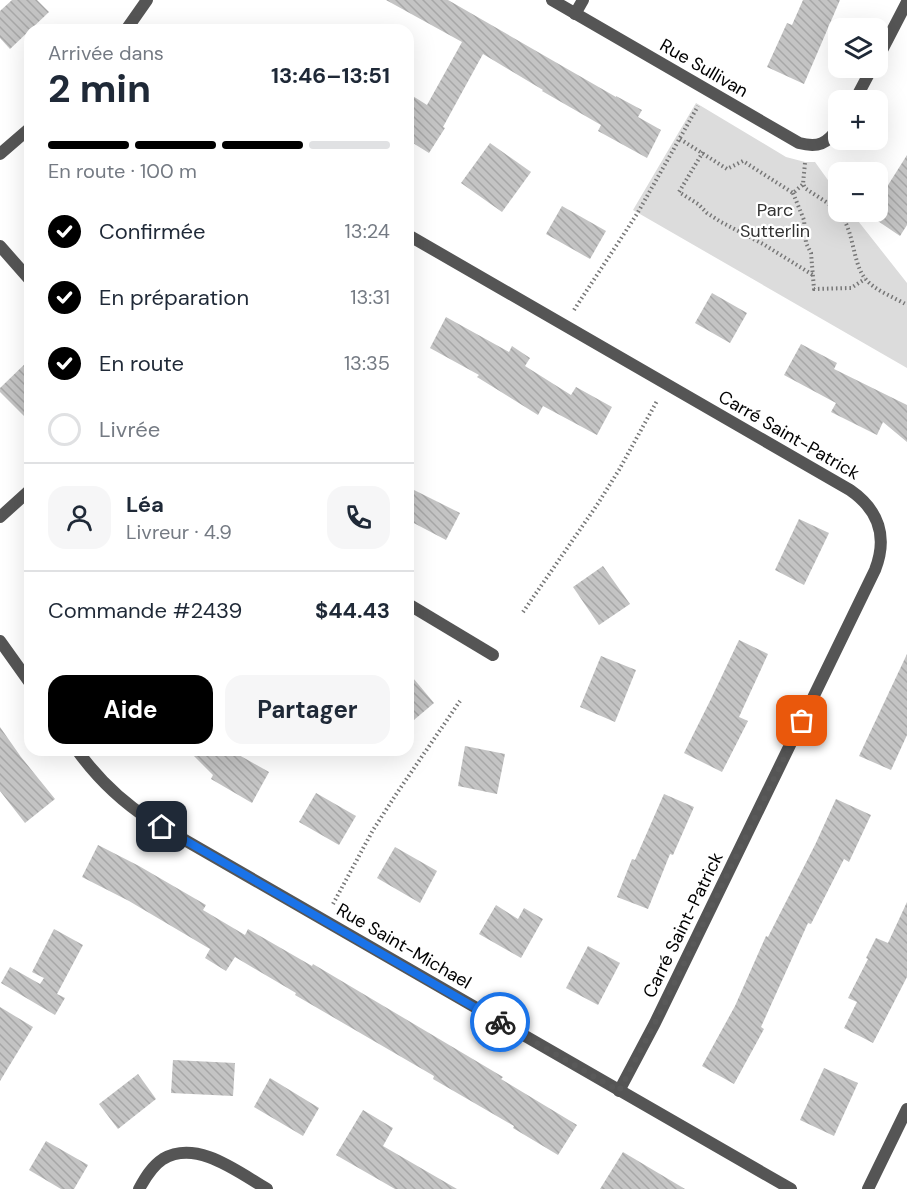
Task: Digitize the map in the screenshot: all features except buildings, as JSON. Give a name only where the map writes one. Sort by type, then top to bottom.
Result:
[{"type":"street","points":[[130,24],[147,0]]},
{"type":"street","name":"Rue Sullivan","points":[[552,0],[799,143],[808,146],[828,140]]},
{"type":"street","points":[[575,14],[583,0]]},
{"type":"street","points":[[888,39],[907,2]]},
{"type":"street","points":[[0,154],[24,133]]},
{"type":"street","name":"Carré Saint-Patrick","points":[[414,239],[850,490],[859,496],[873,513],[881,536],[882,549],[875,570],[660,1012],[619,1091]]},
{"type":"street","points":[[0,246],[24,273]]},
{"type":"street","points":[[0,517],[24,495]]},
{"type":"street","points":[[414,608],[493,655]]},
{"type":"street","points":[[0,641],[24,675]]},
{"type":"street","name":"Rue Saint-Michael","points":[[82,756],[95,774],[117,796],[150,820],[791,1189]]},
{"type":"street","points":[[868,1189],[907,1109]]},
{"type":"street","points":[[139,1189],[154,1166],[162,1160],[173,1155],[196,1153],[208,1156],[267,1189]]},
{"type":"path","points":[[573,311],[637,214],[698,106]]},
{"type":"path","points":[[680,139],[728,169],[743,161],[793,192],[803,213],[806,243],[811,253],[814,288],[851,288],[865,279]]},
{"type":"path","points":[[703,152],[679,192],[698,204],[707,213],[813,275]]},
{"type":"path","points":[[805,162],[803,184],[805,188],[840,213],[865,279],[907,305]]},
{"type":"path","points":[[793,192],[803,184]]},
{"type":"path","points":[[523,612],[597,505],[657,401]]},
{"type":"path","points":[[333,904],[373,830],[460,700]]},
{"type":"green space","name":"Parc Sutterlin","points":[[696,103],[786,157],[815,162],[828,180],[828,222],[859,222],[907,283],[907,368],[633,210]]},
{"type":"way so far","points":[[500,1022],[619,1091],[655,1023],[802,721]]},
{"type":"route","points":[[162,827],[500,1022]]}]
